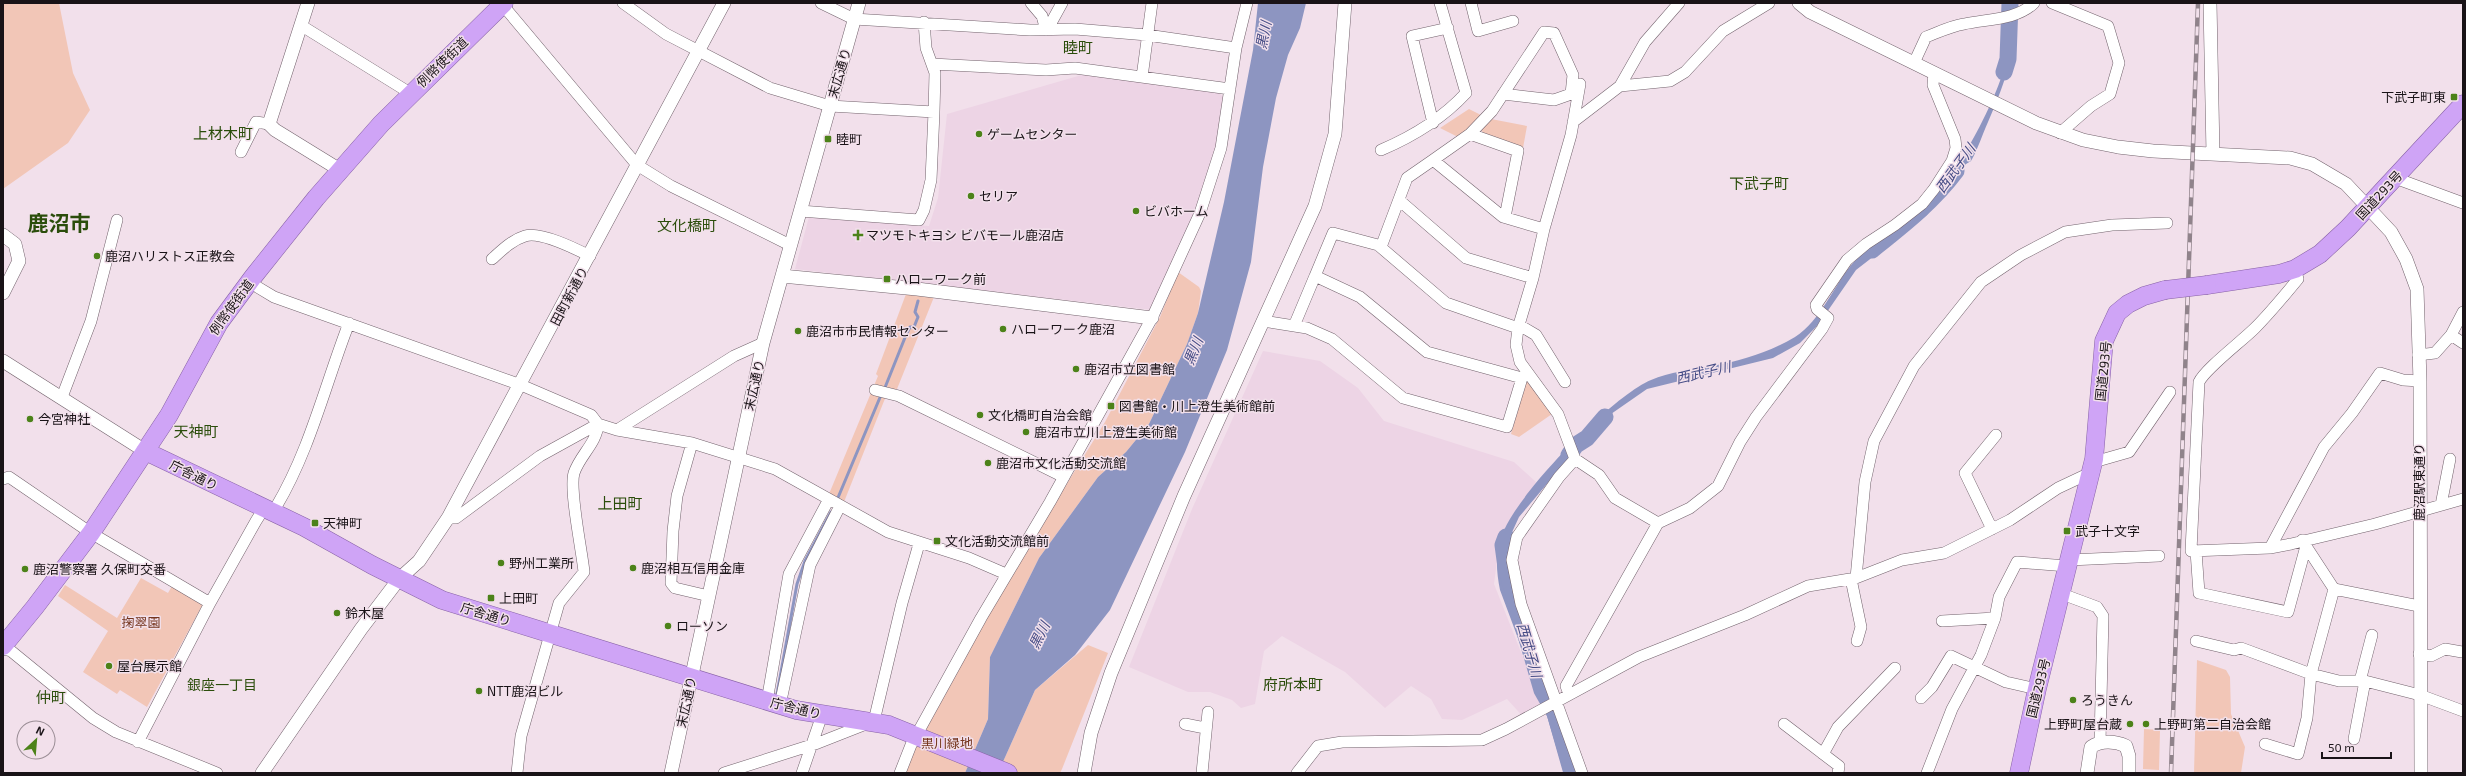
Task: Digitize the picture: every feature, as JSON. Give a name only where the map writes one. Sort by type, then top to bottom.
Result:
[{"type":"highway","name":"例幣使街道","points":[[3,646],[40,602],[91,533],[169,415],[211,335],[249,282],[340,170],[410,93],[503,4]]},
{"type":"highway","name":"国道293号","points":[[2019,773],[2037,689],[2093,467],[2101,359],[2104,341],[2110,325],[2117,313],[2128,304],[2144,296],[2165,290],[2207,286],[2260,278],[2295,269],[2334,242],[2463,104]]},
{"type":"highway","name":"庁舎通り","points":[[145,451],[311,530],[399,579],[442,600],[774,703],[822,715],[874,721],[888,725],[1008,773]]},
{"type":"street","points":[[269,124],[270,115],[302,26],[308,3]]},
{"type":"street","points":[[623,3],[666,34],[770,88],[830,106],[934,112]]},
{"type":"street","name":"田町新通り","points":[[262,773],[361,629],[399,579],[419,561],[448,518],[521,385],[724,3]]},
{"type":"street","points":[[821,3],[854,19],[1075,29],[1148,35],[1236,48]]},
{"type":"street","name":"末広通り","points":[[671,773],[738,457],[764,343],[790,245],[859,3]]},
{"type":"street","points":[[1031,3],[1042,16],[1046,27]]},
{"type":"street","points":[[1046,27],[1051,23],[1062,3]]},
{"type":"street","points":[[1142,77],[1152,3]]},
{"type":"street","points":[[900,773],[1006,574],[1064,477],[1152,318],[1200,213],[1221,148],[1236,48],[1247,3]]},
{"type":"street","points":[[1084,773],[1091,733],[1111,673],[1184,496],[1316,206],[1336,134],[1345,3]]},
{"type":"street","points":[[1381,150],[1414,136],[1450,110],[1466,93],[1440,3]]},
{"type":"street","points":[[1471,3],[1478,31],[1513,21]]},
{"type":"street","points":[[1573,122],[1620,86],[1645,42],[1679,3]]},
{"type":"street","points":[[1620,86],[1670,81],[1684,72],[1723,31],[1769,3]]},
{"type":"street","name":"鹿沼駅東通り","points":[[1799,3],[1810,12],[2060,133],[2118,148],[2290,158],[2312,164],[2346,184],[2369,205],[2392,232],[2406,259],[2417,289],[2420,381],[2418,512],[2421,773]]},
{"type":"street","points":[[1914,63],[1926,37],[1964,24],[2004,18],[2028,9],[2034,3]]},
{"type":"street","points":[[2052,3],[2108,26],[2118,63],[2110,94],[2091,106],[2060,133]]},
{"type":"street","points":[[2210,3],[2213,154]]},
{"type":"street","points":[[503,4],[637,165],[678,189],[790,245]]},
{"type":"street","points":[[800,211],[919,220],[924,210],[931,180],[935,73],[926,48],[924,22]]},
{"type":"street","points":[[302,26],[410,93]]},
{"type":"street","points":[[1433,123],[1412,36],[1448,28]]},
{"type":"street","points":[[1381,247],[1407,178],[1470,134],[1492,111],[1544,32],[1554,33],[1573,75],[1572,94],[1554,100],[1504,94]]},
{"type":"street","points":[[932,64],[1046,70],[1075,68],[1230,89]]},
{"type":"street","points":[[1568,694],[1566,686],[1658,523],[1690,508],[1718,486],[1737,448],[1752,423],[1822,329],[1828,318],[1817,309],[1816,305],[1846,260],[1922,204],[1944,176],[1956,148],[1952,129],[1933,85],[1934,73]]},
{"type":"street","points":[[1581,79],[1573,122],[1544,229],[1533,278],[1519,326],[1516,345],[1520,362],[1558,414],[1575,459],[1599,475],[1615,498],[1658,523]]},
{"type":"street","points":[[241,152],[256,122],[269,124],[275,130],[340,170]]},
{"type":"street","points":[[1470,134],[1518,152],[1505,217]]},
{"type":"street","points":[[1433,160],[1505,217],[1544,229]]},
{"type":"street","points":[[2395,178],[2463,203]]},
{"type":"street","points":[[1399,200],[1466,258],[1533,278]]},
{"type":"street","points":[[62,397],[91,321],[117,220]]},
{"type":"street","points":[[1857,641],[1861,627],[1853,578],[1865,482],[1874,441],[1914,366],[1981,282],[2021,255],[2065,232],[2112,225],[2167,223]]},
{"type":"street","points":[[1294,326],[1333,233],[1381,247],[1446,303],[1519,326],[1536,335],[1565,382]]},
{"type":"street","points":[[3,235],[15,244],[19,260],[3,293]]},
{"type":"street","points":[[492,259],[510,243],[527,235],[562,241],[590,256]]},
{"type":"street","points":[[2295,269],[2298,279],[2274,308],[2230,352],[2202,376],[2199,382],[2191,551],[2270,548],[2304,543],[2463,499]]},
{"type":"street","points":[[782,276],[917,289],[1152,318]]},
{"type":"street","points":[[1263,321],[1307,328],[1332,339],[1403,398],[1507,428],[1522,378],[1427,352],[1360,297],[1315,276]]},
{"type":"street","points":[[249,282],[274,297],[521,385],[591,415],[598,424],[617,430],[692,443],[775,469],[888,532],[919,544],[969,558],[1006,574]]},
{"type":"street","points":[[2418,355],[2435,353],[2451,335],[2463,312]]},
{"type":"street","points":[[138,742],[210,603],[256,521],[261,513],[276,507],[299,463],[349,323]]},
{"type":"street","points":[[2451,335],[2463,343]]},
{"type":"street","points":[[617,430],[734,356],[764,343]]},
{"type":"street","name":"庁舎通り","points":[[3,361],[145,451]]},
{"type":"street","points":[[2270,548],[2324,448],[2352,413],[2380,373],[2403,380],[2420,381]]},
{"type":"street","points":[[875,390],[899,396],[1064,477]]},
{"type":"street","points":[[1297,773],[1318,746],[1342,742],[1482,740],[1639,657],[1745,615],[1808,586],[1853,578],[1902,560],[1944,553],[1992,529],[2093,467],[2129,452],[2170,392]]},
{"type":"street","points":[[448,518],[456,518],[540,456],[598,424]]},
{"type":"street","points":[[517,773],[521,736],[559,603],[584,572],[575,503],[574,474],[598,433],[598,424]]},
{"type":"street","points":[[1992,529],[1965,473],[1996,435]]},
{"type":"street","points":[[692,443],[676,503],[673,531],[671,583],[675,588],[708,596]]},
{"type":"street","points":[[1575,459],[1559,477],[1517,537],[1512,560],[1521,604],[1582,773]]},
{"type":"street","points":[[2441,505],[2450,459]]},
{"type":"street","points":[[3,479],[9,477],[91,533],[210,603]]},
{"type":"street","points":[[774,703],[789,574],[829,499]]},
{"type":"street","points":[[774,703],[810,565],[840,506]]},
{"type":"street","points":[[2196,551],[2199,593],[2288,612],[2304,543]]},
{"type":"street","points":[[2304,543],[2334,590],[2419,606]]},
{"type":"street","points":[[724,773],[812,745],[874,721],[902,604],[919,544]]},
{"type":"street","points":[[1927,773],[1952,709],[1976,667],[1995,618],[1999,597],[2017,562],[2068,563],[2159,556]]},
{"type":"street","points":[[2265,744],[2298,754],[2307,718],[2311,674],[2334,590]]},
{"type":"street","points":[[2062,594],[2097,607],[2103,616],[2100,742]]},
{"type":"street","points":[[1942,621],[1995,618]]},
{"type":"street","points":[[2354,739],[2362,681],[2372,635]]},
{"type":"street","points":[[2196,641],[2234,650],[2242,648],[2311,674],[2339,681],[2362,681],[2420,694],[2463,710]]},
{"type":"street","points":[[3,649],[11,651],[94,718],[116,732],[217,773]]},
{"type":"street","points":[[2419,654],[2431,656],[2445,649],[2462,652]]},
{"type":"street","points":[[1921,698],[1932,687],[1950,656],[2006,682],[2037,689]]},
{"type":"street","points":[[1823,754],[1838,727],[1895,668]]},
{"type":"street","points":[[802,773],[822,715]]},
{"type":"street","points":[[1185,724],[1208,719],[1202,773]]},
{"type":"street","points":[[1784,724],[1839,766],[1838,773]]},
{"type":"street","points":[[2087,773],[2091,747],[2100,742],[2118,743],[2126,746],[2130,756],[2129,773]]},
{"type":"shaded area","points":[[1085,74],[1219,93],[1227,101],[1218,155],[1198,216],[1153,310],[795,269],[809,217],[929,226],[938,198],[947,114]]},
{"type":"shaded area","points":[[1263,351],[1320,361],[1358,388],[1384,421],[1514,462],[1536,482],[1500,538],[1494,584],[1544,710],[1526,720],[1507,699],[1462,720],[1442,719],[1431,699],[1411,686],[1385,708],[1345,672],[1282,636],[1264,651],[1255,704],[1241,708],[1232,700],[1210,692],[1188,692],[1129,667],[1192,509]]},
{"type":"green space","points":[[3,3],[59,3],[73,73],[90,110],[68,143],[3,189]]},
{"type":"green space","points":[[1469,109],[1483,116],[1458,137],[1440,128]]},
{"type":"green space","points":[[1491,119],[1527,126],[1523,148],[1485,137],[1481,129]]},
{"type":"green space","name":"黒川緑地","points":[[1178,272],[1199,287],[1201,291],[1198,313],[1187,344],[1149,424],[1126,452],[1098,477],[1039,558],[990,657],[988,719],[965,773],[904,773],[912,751],[987,613],[1105,422],[1160,317]]},
{"type":"green space","points":[[906,294],[934,297],[897,389],[888,391],[844,502],[829,494],[878,376],[876,374]]},
{"type":"green space","points":[[1527,379],[1552,414],[1519,437],[1511,434]]},
{"type":"green space","name":"掬翠園","points":[[141,578],[168,593],[172,586],[203,604],[147,707],[120,690],[117,694],[83,672],[108,631],[58,596],[65,585],[117,618]]},
{"type":"green space","name":"黒川緑地","points":[[1088,645],[1108,653],[1060,773],[998,773],[1035,690]]},
{"type":"green space","points":[[2197,660],[2226,670],[2230,677],[2231,714],[2245,747],[2241,773],[2194,773]]},
{"type":"green space","points":[[2144,729],[2160,730],[2159,770],[2143,769]]},
{"type":"water","name":"黒川","points":[[1258,3],[1306,3],[1300,28],[1288,55],[1276,98],[1263,167],[1251,262],[1227,350],[1185,452],[1110,610],[1075,655],[1035,690],[998,773],[965,773],[988,719],[990,657],[1039,558],[1098,477],[1126,452],[1149,424],[1187,344],[1198,313],[1224,202],[1253,50]]},
{"type":"water","points":[[2010,3],[2016,3],[2014,36],[2009,64],[2001,91],[1971,161],[1966,164],[1927,215],[1856,270],[1818,325],[1800,343],[1773,358],[1647,389],[1611,414],[1579,446],[1519,517],[1508,541],[1503,569],[1504,580],[1555,722],[1568,773],[1564,773],[1547,716],[1500,590],[1497,554],[1500,540],[1512,516],[1546,471],[1613,405],[1651,380],[1665,375],[1744,359],[1776,347],[1795,337],[1812,322],[1845,273],[1859,257],[1874,245],[1916,217],[1930,203],[1945,184],[1973,139],[1986,115],[1996,91],[2009,49]]},
{"type":"waterway","name":"西武子川","points":[[2004,72],[2008,59],[2010,3]]},
{"type":"waterway","name":"西武子川","points":[[1872,250],[1906,223],[1937,193],[1956,171]]},
{"type":"waterway","points":[[884,390],[906,335],[910,327],[914,327],[918,317],[915,312],[918,301]]},
{"type":"waterway","points":[[837,500],[881,395]]},
{"type":"waterway","name":"西武子川","points":[[1569,455],[1576,445],[1587,438],[1605,417]]},
{"type":"waterway","points":[[777,694],[797,584],[805,561],[831,512]]},
{"type":"waterway","name":"西武子川","points":[[1506,537],[1503,545],[1506,567],[1542,690],[1555,713],[1572,773]]},
{"type":"railway","points":[[2171,773],[2198,3]]},
{"type":"place","name":"下武子町東","points":[[2454,97]]},
{"type":"place","name":"ゲームセンター","points":[[979,134]]},
{"type":"place","name":"睦町","points":[[828,139]]},
{"type":"place","name":"セリア","points":[[971,196]]},
{"type":"place","name":"ビバホーム","points":[[1136,211]]},
{"type":"place","name":"マツモトキヨシ ビバモール鹿沼店","points":[[858,235]]},
{"type":"place","name":"鹿沼ハリストス正教会","points":[[97,256]]},
{"type":"place","name":"ハローワーク前","points":[[887,279]]},
{"type":"place","name":"ハローワーク鹿沼","points":[[1003,329]]},
{"type":"place","name":"鹿沼市市民情報センター","points":[[798,331]]},
{"type":"place","name":"鹿沼市立図書館","points":[[1076,369]]},
{"type":"place","name":"図書館・川上澄生美術館前","points":[[1111,406]]},
{"type":"place","name":"文化橋町自治会館","points":[[980,415]]},
{"type":"place","name":"今宮神社","points":[[30,419]]},
{"type":"place","name":"鹿沼市立川上澄生美術館","points":[[1026,432]]},
{"type":"place","name":"鹿沼市文化活動交流館","points":[[988,463]]},
{"type":"place","name":"天神町","points":[[315,523]]},
{"type":"place","name":"武子十文字","points":[[2067,531]]},
{"type":"place","name":"文化活動交流館前","points":[[937,541]]},
{"type":"place","name":"野州工業所","points":[[501,563]]},
{"type":"place","name":"鹿沼相互信用金庫","points":[[633,568]]},
{"type":"place","name":"鹿沼警察署 久保町交番","points":[[25,569]]},
{"type":"place","name":"上田町","points":[[491,598]]},
{"type":"place","name":"鈴木屋","points":[[337,613]]},
{"type":"place","name":"ローソン","points":[[668,626]]},
{"type":"place","name":"屋台展示館","points":[[109,666]]},
{"type":"place","name":"NTT鹿沼ビル","points":[[479,691]]},
{"type":"place","name":"ろうきん","points":[[2073,700]]},
{"type":"place","name":"上野町屋台蔵","points":[[2130,724]]},
{"type":"place","name":"上野町第二自治会館","points":[[2146,724]]},
{"type":"district","name":"睦町","points":[[1078,47]]},
{"type":"district","name":"上材木町","points":[[223,133]]},
{"type":"district","name":"下武子町","points":[[1759,183]]},
{"type":"district","name":"鹿沼市","points":[[59,222]]},
{"type":"district","name":"文化橋町","points":[[687,225]]},
{"type":"district","name":"天神町","points":[[196,431]]},
{"type":"district","name":"上田町","points":[[620,503]]},
{"type":"district","name":"銀座一丁目","points":[[222,684]]},
{"type":"district","name":"府所本町","points":[[1293,684]]},
{"type":"district","name":"仲町","points":[[51,697]]}]
